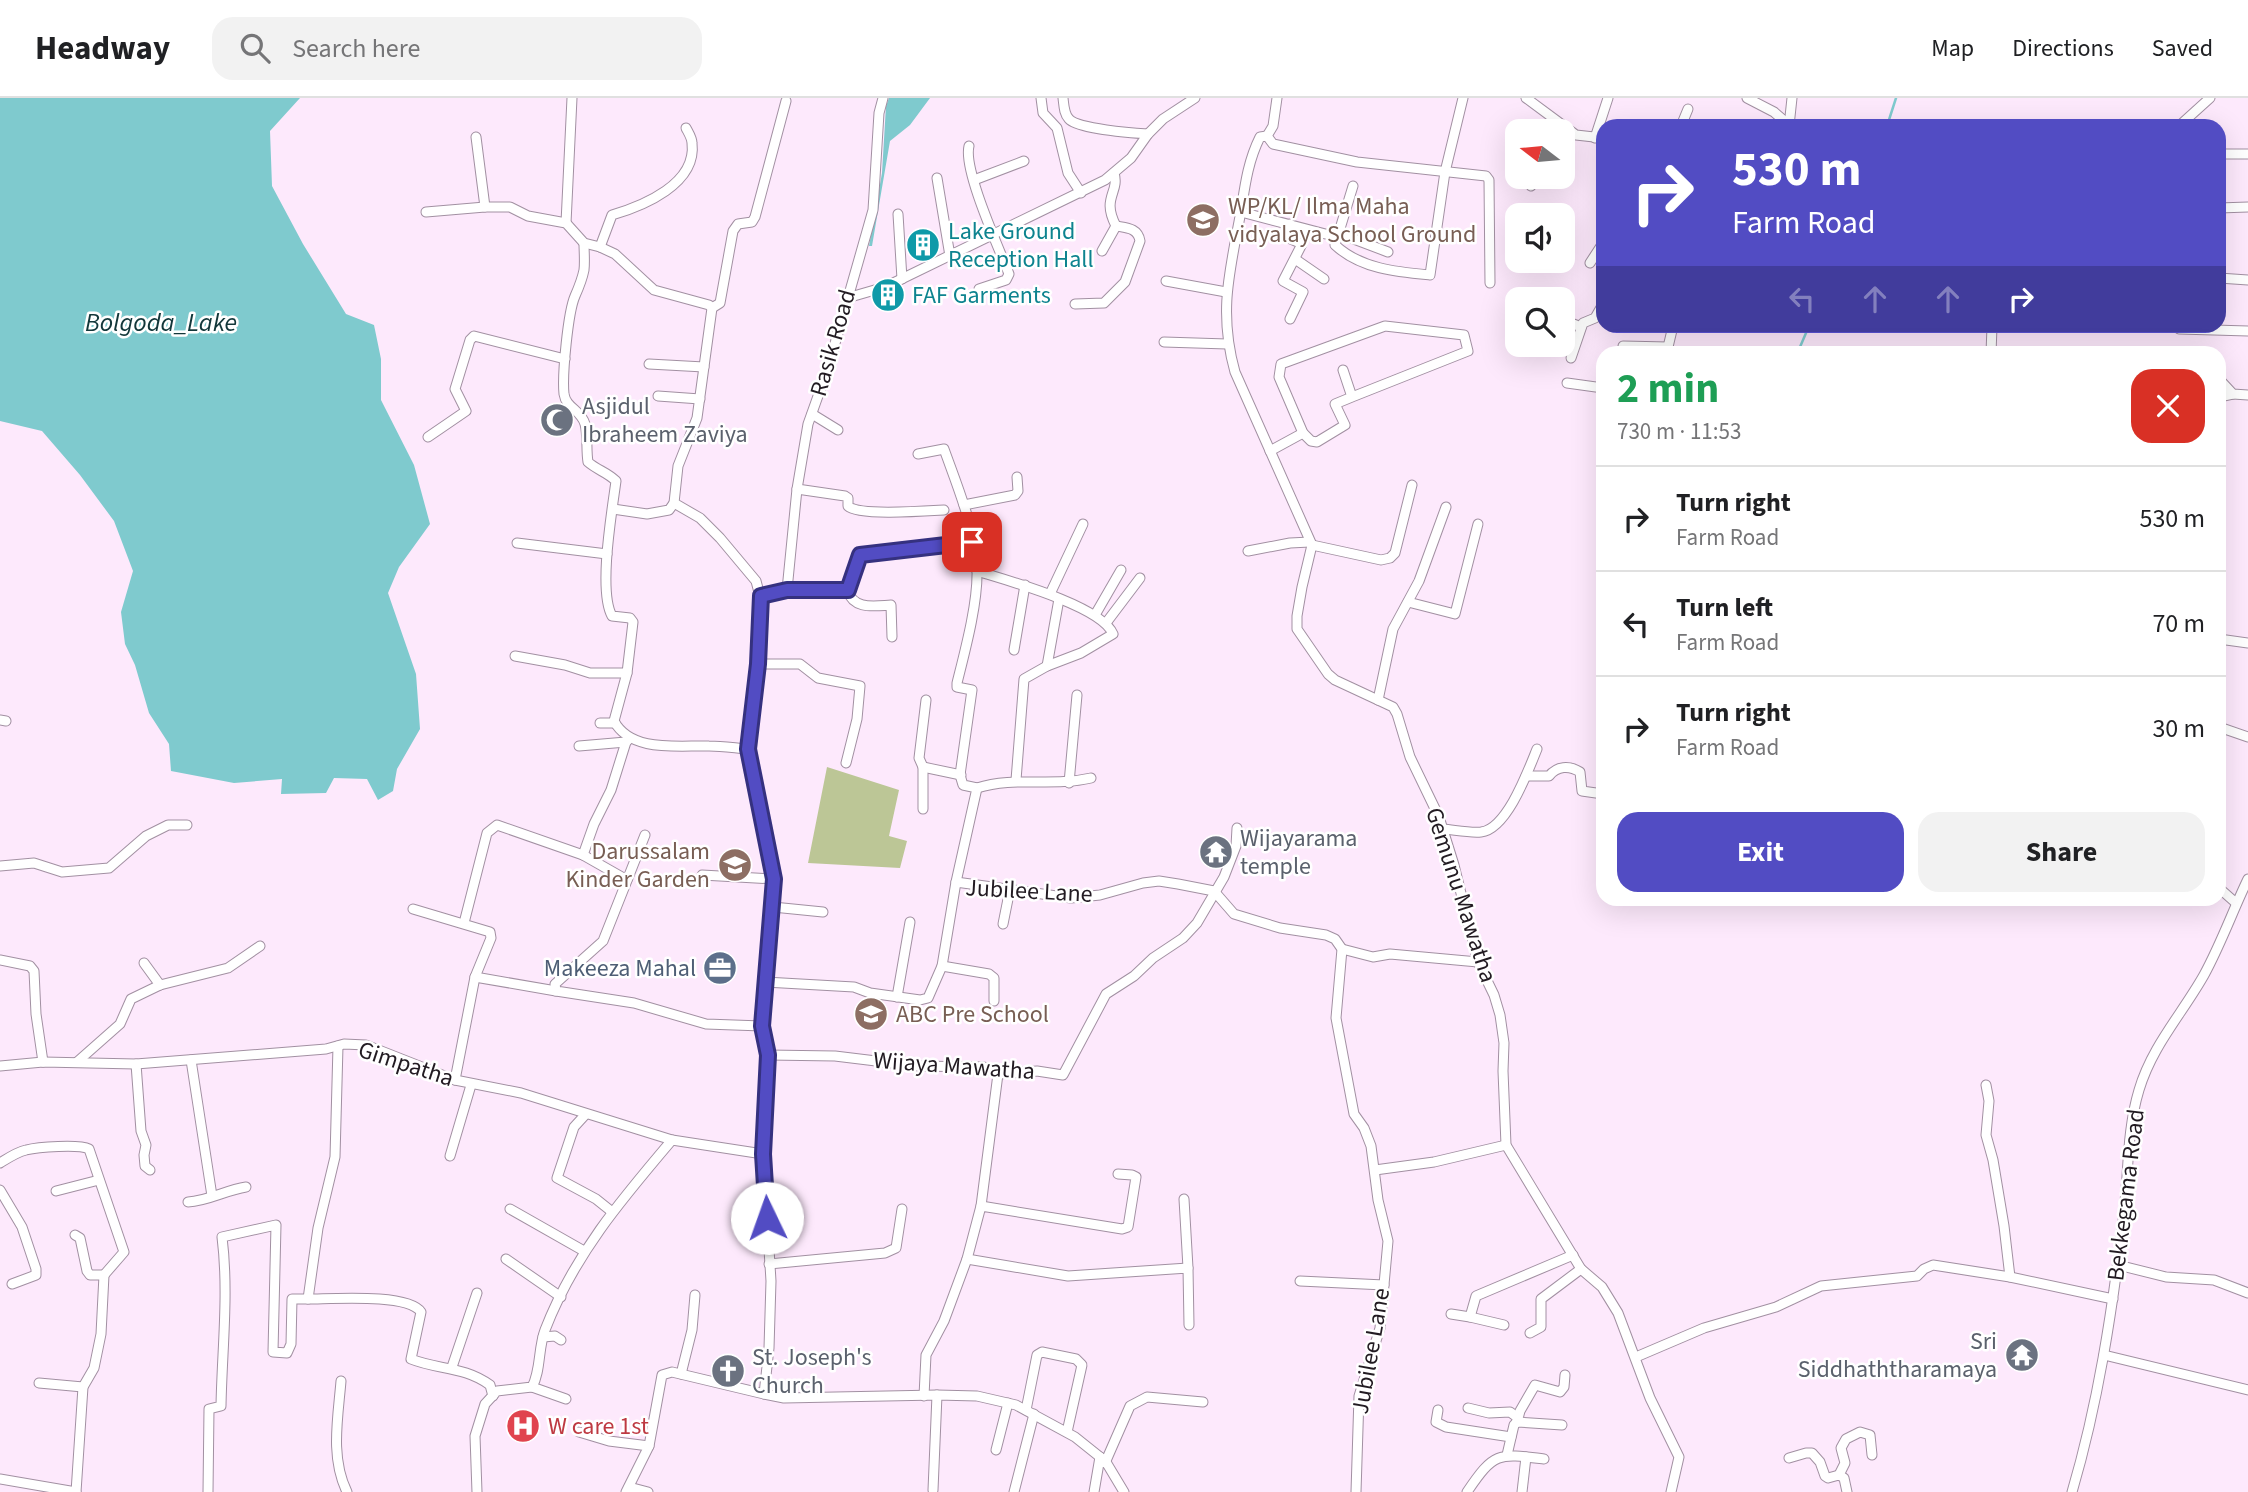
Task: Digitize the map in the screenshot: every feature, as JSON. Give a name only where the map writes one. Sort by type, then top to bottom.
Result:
[{"type":"street","points":[[566,223],[572,98]]},
{"type":"street","name":"Rasik Road","points":[[787,590],[797,489],[812,414],[828,368],[873,210],[878,113],[883,98]]},
{"type":"street","points":[[1041,98],[1043,113],[1057,128],[1069,173],[1081,193]]},
{"type":"street","points":[[1063,98],[1064,110],[1068,119],[1074,123],[1148,134]]},
{"type":"street","points":[[1278,98],[1273,126],[1267,136],[1260,138],[1250,159],[1226,292],[1227,344],[1235,372],[1311,544]]},
{"type":"street","points":[[1353,186],[1335,245],[1373,266],[1430,275],[1445,172],[1463,98]]},
{"type":"street","points":[[1603,119],[1608,98]]},
{"type":"street","points":[[1746,98],[1774,112],[1782,119]]},
{"type":"street","points":[[1790,119],[1792,98]]},
{"type":"street","points":[[2187,119],[2210,98]]},
{"type":"street","points":[[1531,99],[1555,119]]},
{"type":"street","points":[[712,308],[720,303],[733,231],[738,224],[752,222],[755,217],[786,100]]},
{"type":"street","points":[[847,298],[902,279],[1105,180],[1131,158],[1163,119],[1189,100]]},
{"type":"street","points":[[1684,119],[1688,108]]},
{"type":"street","points":[[600,247],[612,215],[631,209],[669,189],[690,163],[692,143],[687,128]]},
{"type":"street","points":[[1575,134],[1596,138]]},
{"type":"street","points":[[1267,136],[1273,144],[1357,162],[1486,176],[1489,180],[1490,284]]},
{"type":"street","points":[[476,137],[485,206]]},
{"type":"street","points":[[969,146],[967,154],[974,180],[1010,277],[979,289]]},
{"type":"street","points":[[2226,154],[2248,154]]},
{"type":"street","points":[[974,180],[1024,161]]},
{"type":"street","points":[[1102,251],[1116,226],[1109,205],[1116,178],[1114,173]]},
{"type":"street","points":[[937,178],[950,256]]},
{"type":"street","points":[[426,212],[485,206],[510,207],[528,216],[566,223],[584,243],[615,254],[654,290],[712,308]]},
{"type":"street","points":[[2226,208],[2248,207]]},
{"type":"street","points":[[1241,212],[1338,235],[1388,252]]},
{"type":"street","points":[[898,214],[902,279]]},
{"type":"street","points":[[1290,225],[1286,237],[1302,244],[1283,281],[1303,292],[1290,319]]},
{"type":"street","points":[[1075,304],[1104,303],[1125,282],[1140,241],[1135,230],[1116,226]]},
{"type":"street","points":[[584,243],[584,268],[580,289],[575,295],[572,308],[565,359],[564,394],[568,405],[579,412],[585,424],[588,462],[596,469],[608,473],[616,481],[607,554],[608,608],[612,616],[629,618],[633,622],[627,673],[615,723],[628,740]]},
{"type":"street","points":[[1590,263],[1596,254]]},
{"type":"street","points":[[1295,259],[1324,279]]},
{"type":"street","points":[[2226,278],[2248,280]]},
{"type":"street","points":[[1166,281],[1226,292]]},
{"type":"street","points":[[613,509],[647,514],[669,510],[674,503],[678,466],[697,418],[712,308]]},
{"type":"street","points":[[1571,358],[1583,323],[1596,316]]},
{"type":"street","points":[[1575,325],[1581,327]]},
{"type":"street","points":[[1385,326],[1464,335],[1468,351],[1335,404],[1345,425],[1317,442],[1311,441],[1303,433],[1279,377],[1281,364],[1385,326]]},
{"type":"street","points":[[2226,330],[2248,331]]},
{"type":"street","points":[[428,437],[466,411],[455,389],[470,340],[474,336],[565,359]]},
{"type":"street","points":[[1164,342],[1227,344]]},
{"type":"street","points":[[649,364],[704,368]]},
{"type":"street","points":[[1343,370],[1352,397]]},
{"type":"street","points":[[1567,383],[1596,387]]},
{"type":"street","points":[[2226,386],[2233,394]]},
{"type":"street","points":[[2226,396],[2248,395]]},
{"type":"street","points":[[658,396],[700,399]]},
{"type":"street","points":[[812,414],[838,430]]},
{"type":"street","points":[[1270,451],[1303,433]]},
{"type":"street","points":[[918,454],[944,449],[964,505],[977,571],[971,625],[957,683],[957,687],[972,690],[961,775],[963,785],[976,788],[1016,780],[1069,783],[1091,778]]},
{"type":"street","points":[[964,505],[1015,495],[1018,491],[1017,477]]},
{"type":"street","points":[[1248,551],[1290,543],[1311,544],[1381,560],[1390,558],[1395,553],[1412,485]]},
{"type":"street","points":[[797,489],[845,496],[848,498],[849,509],[854,510],[897,513],[944,510]]},
{"type":"street","points":[[674,503],[700,518],[720,538],[756,581],[761,596],[758,664],[748,749],[774,879],[762,1026],[768,1055],[763,1154],[771,1314],[764,1394]]},
{"type":"street","points":[[1378,700],[1393,629],[1419,581],[1446,507]]},
{"type":"street","points":[[1046,666],[1055,597],[1083,524]]},
{"type":"street","points":[[1408,603],[1455,614],[1478,524]]},
{"type":"street","points":[[892,637],[891,605],[861,606],[851,600],[848,590],[860,555],[972,542]]},
{"type":"street","points":[[517,543],[607,554]]},
{"type":"street","name":"Gemunu Mawatha","points":[[1311,544],[1297,616],[1297,629],[1328,674],[1392,708],[1396,714],[1410,757],[1443,829],[1478,962],[1494,995],[1500,1015],[1504,1043],[1506,1145],[1581,1269],[1602,1287],[1618,1313],[1650,1398],[1679,1457],[1671,1492]]},
{"type":"street","points":[[1095,615],[1121,570]]},
{"type":"street","points":[[977,571],[1025,585],[1095,615],[1106,623],[1114,634],[1081,653],[1046,666],[1024,679],[1016,780]]},
{"type":"street","points":[[1106,623],[1140,578]]},
{"type":"street","points":[[1014,650],[1025,585]]},
{"type":"street","points":[[761,596],[787,590],[848,590]]},
{"type":"street","points":[[2226,640],[2248,643]]},
{"type":"street","points":[[515,656],[565,665],[590,673],[627,673]]},
{"type":"street","points":[[758,664],[800,664],[818,678],[860,686],[857,719],[846,763]]},
{"type":"street","points":[[1069,783],[1077,695]]},
{"type":"street","points":[[923,809],[923,767],[919,758],[926,700]]},
{"type":"street","points":[[600,723],[615,723]]},
{"type":"street","points":[[2226,729],[2248,737]]},
{"type":"street","points":[[579,746],[628,740],[653,745],[748,749]]},
{"type":"street","points":[[583,855],[594,824],[611,790],[628,740]]},
{"type":"street","points":[[1443,829],[1482,832],[1497,826],[1538,749]]},
{"type":"street","points":[[923,767],[961,775]]},
{"type":"street","points":[[1526,776],[1549,776],[1559,767],[1575,768],[1580,772],[1582,791],[1596,793]]},
{"type":"street","points":[[956,882],[976,788]]},
{"type":"street","points":[[0,866],[34,863],[62,872],[109,867],[146,836],[168,825],[187,825]]},
{"type":"street","points":[[464,923],[487,833],[497,825],[583,855],[627,880]]},
{"type":"street","points":[[1237,828],[1236,846],[1224,877],[1214,891],[1234,914],[1280,928],[1326,934],[1335,939],[1342,949],[1373,957],[1390,954],[1478,962]]},
{"type":"street","points":[[556,991],[555,984],[603,941],[645,835]]},
{"type":"street","points":[[702,875],[774,879]]},
{"type":"street","name":"Jubilee Lane","points":[[765,982],[854,987],[870,993],[928,999],[942,966],[956,882],[1071,898],[1100,895],[1159,881],[1214,891]]},
{"type":"street","name":"Bekkegama Road","points":[[2072,1492],[2084,1451],[2104,1355],[2124,1215],[2129,1137],[2139,1090],[2153,1053],[2204,975],[2247,883]]},
{"type":"street","points":[[1003,924],[1010,889]]},
{"type":"street","name":"Wijaya Mawatha","points":[[768,1055],[835,1056],[917,1066],[984,1067],[998,1074],[1037,1071],[1063,1075],[1106,994],[1183,938],[1196,923],[1214,891]]},
{"type":"street","points":[[2226,894],[2236,903]]},
{"type":"street","points":[[773,907],[824,912]]},
{"type":"street","points":[[413,909],[489,932],[491,938],[475,977],[455,1080]]},
{"type":"street","points":[[897,997],[910,922]]},
{"type":"street","points":[[78,1062],[120,1024],[131,999],[160,985],[228,968],[260,946]]},
{"type":"street","name":"Jubilee Lane","points":[[1342,949],[1336,1018],[1354,1114],[1368,1137],[1388,1241],[1380,1328],[1359,1396],[1356,1492]]},
{"type":"street","points":[[0,960],[30,966],[34,971],[36,1013],[43,1062]]},
{"type":"street","points":[[144,963],[160,985]]},
{"type":"street","points":[[942,966],[989,974],[994,978],[993,1001]]},
{"type":"street","points":[[475,977],[634,1003],[706,1024],[762,1026]]},
{"type":"street","name":"Gimpatha","points":[[0,1066],[43,1062],[136,1064],[366,1045],[471,1085],[521,1093],[672,1140],[763,1154]]},
{"type":"street","points":[[308,1299],[318,1228],[335,1157],[338,1046]]},
{"type":"street","points":[[191,1060],[212,1196]]},
{"type":"street","points":[[136,1064],[141,1131],[146,1145],[145,1166],[150,1170]]},
{"type":"street","points":[[924,1396],[926,1355],[944,1321],[967,1259],[981,1206],[998,1074]]},
{"type":"street","points":[[450,1156],[471,1085]]},
{"type":"street","points":[[1986,1085],[1989,1101],[1986,1135],[1997,1186],[2010,1277]]},
{"type":"street","points":[[585,1115],[574,1127],[557,1178],[596,1199],[611,1211]]},
{"type":"street","points":[[531,1388],[543,1337],[584,1251],[611,1211],[672,1140]]},
{"type":"street","points":[[1375,1170],[1434,1162],[1506,1145]]},
{"type":"street","points":[[0,1163],[27,1150],[85,1146],[89,1149],[124,1252],[104,1275],[101,1334],[94,1368],[83,1387],[76,1492],[0,1479]]},
{"type":"street","points":[[981,1206],[1122,1229],[1128,1227],[1136,1177],[1118,1174]]},
{"type":"street","points":[[56,1191],[99,1180]]},
{"type":"street","points":[[188,1202],[246,1187]]},
{"type":"street","points":[[0,1190],[22,1227],[36,1269],[36,1275],[12,1284]]},
{"type":"street","points":[[1184,1199],[1189,1325]]},
{"type":"street","points":[[510,1209],[584,1251]]},
{"type":"street","points":[[769,1264],[885,1253],[896,1248],[902,1209]]},
{"type":"street","points":[[208,1492],[209,1409],[221,1406],[225,1286],[222,1237],[276,1225],[273,1352],[287,1353],[291,1344],[292,1299],[403,1302],[418,1307],[421,1312],[411,1359],[452,1367],[485,1381],[490,1385],[493,1396]]},
{"type":"street","points":[[75,1235],[80,1238],[87,1271],[90,1275],[104,1275]]},
{"type":"street","points":[[1470,1317],[1476,1296],[1573,1255]]},
{"type":"street","points":[[506,1259],[562,1297]]},
{"type":"street","points":[[967,1259],[1068,1276],[1188,1268]]},
{"type":"street","points":[[1636,1357],[1704,1328],[1776,1307],[1821,1286],[1917,1276],[1923,1269],[1933,1265],[2010,1277],[2113,1299]]},
{"type":"street","points":[[2118,1265],[2166,1276],[2214,1280],[2248,1293]]},
{"type":"street","points":[[1530,1333],[1541,1327],[1541,1299],[1581,1269]]},
{"type":"street","points":[[1300,1281],[1384,1284]]},
{"type":"street","points":[[452,1367],[477,1293]]},
{"type":"street","points":[[681,1374],[692,1330],[695,1295]]},
{"type":"street","points":[[1451,1314],[1504,1325]]},
{"type":"street","points":[[543,1337],[555,1336],[561,1340]]},
{"type":"street","points":[[1014,1492],[1030,1412],[1037,1355],[1042,1352],[1076,1359],[1082,1365],[1066,1433]]},
{"type":"street","points":[[2104,1355],[2248,1390]]},
{"type":"street","points":[[648,1492],[627,1489],[649,1446],[662,1376],[672,1372],[784,1398],[937,1395],[977,1396],[1008,1403],[1030,1412],[1066,1433],[1102,1460],[1125,1492]]},
{"type":"street","points":[[1507,1455],[1520,1411],[1535,1385],[1560,1392],[1564,1387],[1565,1375]]},
{"type":"street","points":[[341,1381],[336,1450],[338,1475],[347,1492]]},
{"type":"street","points":[[39,1383],[83,1387]]},
{"type":"street","points":[[477,1492],[475,1436],[485,1404],[496,1391],[531,1388],[566,1399]]},
{"type":"street","points":[[933,1490],[937,1395]]},
{"type":"street","points":[[1094,1492],[1102,1460],[1130,1406],[1147,1398],[1203,1402]]},
{"type":"street","points":[[996,1450],[1008,1403]]},
{"type":"street","points":[[1468,1408],[1489,1413],[1510,1412],[1517,1417],[1517,1422]]},
{"type":"street","points":[[1438,1410],[1436,1422],[1446,1427],[1511,1437]]},
{"type":"street","points":[[1517,1422],[1562,1425]]},
{"type":"street","points":[[579,1432],[609,1441],[649,1446]]},
{"type":"street","points":[[1839,1475],[1845,1463],[1841,1448],[1846,1439],[1860,1432],[1870,1435],[1871,1455]]},
{"type":"street","points":[[1789,1458],[1812,1453],[1820,1462],[1825,1476],[1828,1478],[1839,1475],[1844,1478],[1847,1492]]},
{"type":"street","points":[[1467,1492],[1490,1462],[1498,1456],[1544,1459]]},
{"type":"street","points":[[1522,1492],[1526,1457]]},
{"type":"shaded area","points":[[827,767],[899,790],[889,836],[907,841],[900,868],[808,863]]},
{"type":"water","name":"Bolgoda_Lake","points":[[0,98],[300,98],[270,131],[272,186],[303,244],[346,314],[374,325],[381,359],[381,400],[414,465],[430,524],[399,567],[388,593],[416,674],[420,729],[397,769],[393,791],[378,800],[367,779],[334,778],[326,793],[281,794],[282,779],[234,783],[171,771],[169,744],[149,713],[135,665],[125,644],[121,612],[133,571],[114,521],[80,475],[42,431],[0,421]]},
{"type":"water","points":[[889,98],[930,98],[910,125],[890,141],[872,246],[869,246],[882,173],[886,106]]},
{"type":"waterway","points":[[1889,119],[1896,98]]},
{"type":"waterway","points":[[1800,346],[1806,333]]},
{"type":"place","name":"WP/KL/ Ilma Maha vidyalaya School Ground","points":[[1203,220]]},
{"type":"place","name":"Lake Ground Reception Hall","points":[[923,245]]},
{"type":"place","name":"FAF Garments","points":[[888,295]]},
{"type":"place","name":"Asjidul Ibraheem Zaviya","points":[[557,420]]},
{"type":"place","name":"Wijayarama temple","points":[[1216,852]]},
{"type":"place","name":"Darussalam Kinder Garden","points":[[735,865]]},
{"type":"place","name":"Makeeza Mahal","points":[[720,968]]},
{"type":"place","name":"ABC Pre School","points":[[871,1014]]},
{"type":"place","name":"Sri Siddhaththaramaya","points":[[2022,1355]]},
{"type":"place","name":"St. Joseph's Church","points":[[728,1371]]},
{"type":"place","name":"W care 1st","points":[[523,1426]]},
{"type":"route","points":[[767,1218],[763,1154],[768,1055],[762,1026],[774,879],[748,749],[758,664],[761,596],[787,590],[848,590],[860,555],[972,542]]}]
